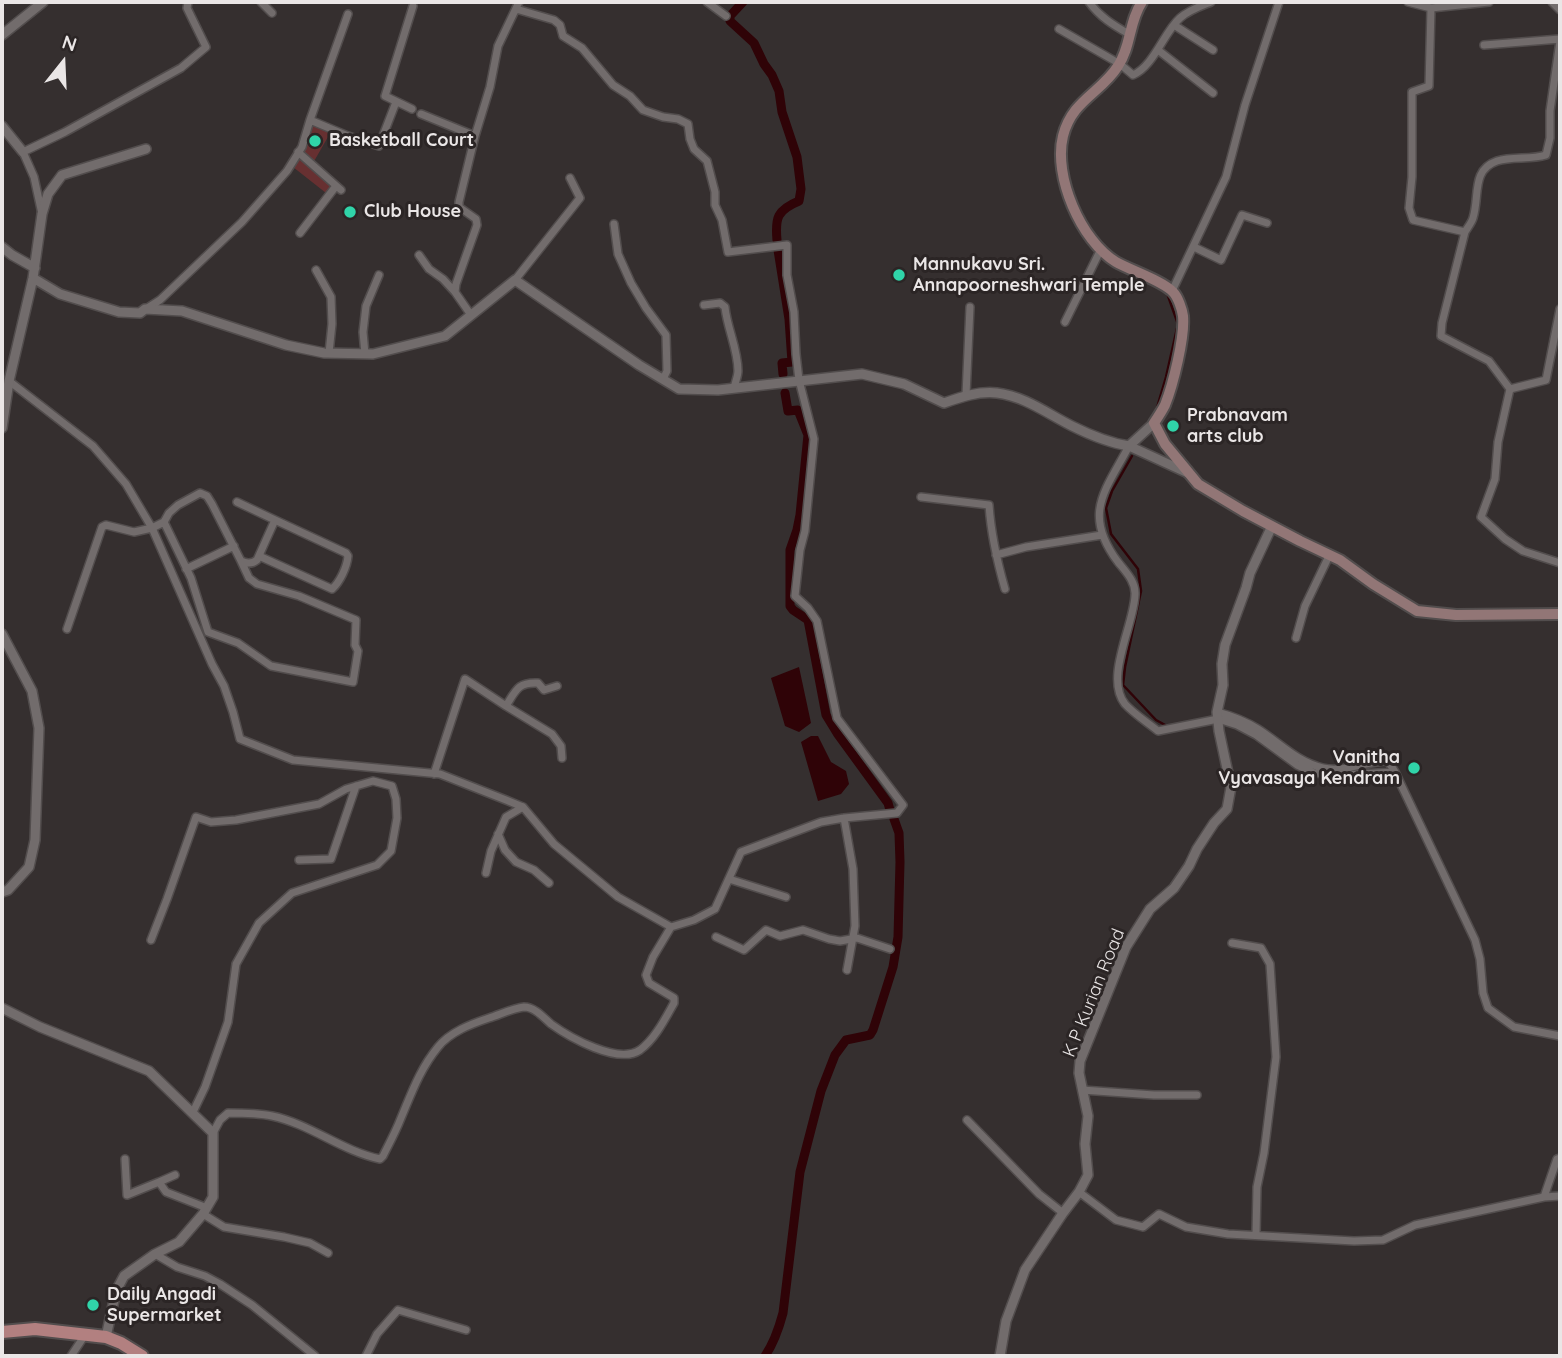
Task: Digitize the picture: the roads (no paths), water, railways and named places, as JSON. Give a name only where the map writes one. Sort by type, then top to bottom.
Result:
[{"type":"main road","points":[[1142,2],[1133,19],[1120,64],[1069,119],[1060,153],[1068,192],[1087,234],[1115,261],[1172,291],[1179,303],[1183,316],[1180,352],[1165,405],[1154,423],[1165,444],[1198,484],[1340,561],[1416,611],[1456,615],[1560,614]]},
{"type":"main road","points":[[2,1332],[34,1329],[106,1338],[121,1343],[136,1355]]},
{"type":"street","points":[[23,152],[181,68],[206,47],[187,8],[188,2]]},
{"type":"street","points":[[261,2],[272,13]]},
{"type":"street","points":[[707,2],[726,16]]},
{"type":"street","points":[[1089,2],[1109,23],[1129,34]]},
{"type":"street","points":[[1059,29],[1120,64],[1133,75],[1139,73],[1158,50],[1179,19],[1211,2]]},
{"type":"street","points":[[1172,291],[1226,177],[1245,105],[1279,2]]},
{"type":"street","points":[[1408,2],[1431,8],[1489,2]]},
{"type":"street","points":[[1552,2],[1560,10]]},
{"type":"street","points":[[2,35],[37,4]]},
{"type":"street","points":[[106,1338],[116,1290],[124,1276],[155,1254],[179,1242],[205,1211],[212,1197],[213,1133],[220,1119],[228,1114],[271,1116],[380,1159],[399,1123],[416,1080],[438,1046],[471,1024],[524,1007],[534,1010],[569,1035],[601,1050],[621,1054],[638,1051],[654,1035],[674,1003],[674,998],[648,982],[646,975],[653,957],[671,927],[694,920],[715,909],[741,852],[821,822],[897,813],[903,805],[836,718],[817,621],[795,596],[814,439],[796,381],[794,312],[786,275],[786,244],[728,252],[707,161],[694,149],[688,124],[643,110],[630,96],[612,85],[582,48],[563,36],[561,25],[518,5],[498,46],[490,87],[459,202],[459,207],[476,219],[477,225],[455,292]]},
{"type":"street","points":[[412,109],[385,96],[413,6]]},
{"type":"street","points":[[1431,8],[1429,86],[1412,92],[1412,177],[1409,208],[1413,220],[1465,232]]},
{"type":"street","points":[[2,247],[60,295],[119,312],[140,313],[160,300],[242,222],[287,172],[298,152],[348,14]]},
{"type":"street","points":[[1174,25],[1213,50]]},
{"type":"street","points":[[1484,45],[1560,40],[1546,155],[1501,160],[1485,166],[1480,174],[1473,219],[1465,232],[1442,323],[1441,336],[1489,361],[1510,388]]},
{"type":"street","points":[[1158,50],[1213,93]]},
{"type":"street","points":[[310,120],[379,146],[396,102]]},
{"type":"street","points":[[421,114],[475,136]]},
{"type":"street","points":[[2,126],[23,152],[34,177],[42,214]]},
{"type":"street","points":[[2,428],[7,378],[34,273],[42,214],[48,194],[62,175],[146,149]]},
{"type":"street","points":[[298,152],[339,188],[300,233]]},
{"type":"street","points":[[145,309],[182,311],[286,345],[328,353],[373,354],[445,336],[515,280],[580,198],[570,178]]},
{"type":"street","points":[[1195,247],[1221,260],[1242,215],[1267,223]]},
{"type":"street","points":[[614,224],[618,254],[631,283],[666,335],[667,371],[663,379]]},
{"type":"street","points":[[1065,322],[1101,249]]},
{"type":"street","points":[[419,255],[429,269],[455,292],[471,315]]},
{"type":"street","points":[[317,270],[331,297],[332,324],[328,353]]},
{"type":"street","points":[[365,354],[363,332],[366,306],[379,275]]},
{"type":"street","points":[[515,280],[618,351],[679,389],[718,390],[862,374],[904,384],[944,403],[966,395],[997,393],[1024,401],[1073,427],[1115,444],[1129,446],[1188,473]]},
{"type":"street","points":[[704,305],[720,303],[726,307],[726,320],[734,344],[738,372],[734,388]]},
{"type":"street","points":[[966,395],[970,307]]},
{"type":"street","points":[[1510,388],[1546,380],[1560,309]]},
{"type":"street","points":[[7,378],[93,446],[126,485],[152,528],[224,686],[240,739],[293,760],[440,774],[523,807],[554,844],[618,897],[671,927]]},
{"type":"street","points":[[1510,388],[1497,442],[1495,479],[1481,517],[1523,551],[1560,563]]},
{"type":"street","points":[[1154,423],[1129,446],[1101,498],[1098,517],[1102,535],[1128,575],[1135,594],[1117,681],[1123,702],[1158,731],[1218,715],[1234,716],[1258,729],[1305,762],[1325,769],[1342,769],[1388,761],[1475,940],[1488,1008],[1514,1027],[1560,1036]]},
{"type":"street","points":[[67,629],[102,527],[106,525],[134,532],[152,528],[164,522],[183,501],[200,493],[207,496],[212,504],[249,578],[257,584],[299,596],[356,620],[355,645],[358,651],[352,682],[271,666],[238,643],[208,632],[186,569],[164,522]]},
{"type":"street","points":[[921,497],[989,505],[996,555],[1005,589]]},
{"type":"street","points":[[237,502],[346,553],[348,559],[337,584],[330,588],[259,556]]},
{"type":"street","points":[[242,561],[253,563],[257,560],[275,520]]},
{"type":"street","name":"K P Kurian Road","points":[[1000,1356],[1006,1321],[1019,1282],[1088,1175],[1085,1144],[1088,1116],[1079,1073],[1080,1061],[1126,947],[1150,909],[1174,888],[1214,823],[1227,809],[1231,787],[1218,715],[1225,645],[1250,573],[1272,526]]},
{"type":"street","points":[[996,555],[1026,547],[1102,535]]},
{"type":"street","points":[[186,569],[233,546]]},
{"type":"street","points":[[1296,638],[1313,586],[1329,556]]},
{"type":"street","points":[[2,634],[32,691],[39,728],[36,840],[29,867],[8,891],[2,892]]},
{"type":"street","points":[[434,774],[465,679],[552,734],[561,746],[562,758]]},
{"type":"street","points":[[506,706],[517,688],[527,682],[538,683],[544,690],[556,686]]},
{"type":"street","points":[[150,940],[196,817],[211,822],[236,820],[319,804],[346,789],[373,781],[391,786],[396,799],[397,818],[391,851],[377,865],[292,892],[259,923],[236,964],[228,1022],[205,1087],[192,1112]]},
{"type":"street","points":[[299,860],[331,859],[356,786]]},
{"type":"street","points":[[486,873],[491,851],[506,817],[523,807]]},
{"type":"street","points":[[844,818],[853,869],[855,926],[847,970]]},
{"type":"street","points":[[498,834],[505,850],[516,862],[534,870],[549,883]]},
{"type":"street","points":[[730,879],[786,897]]},
{"type":"street","points":[[716,937],[744,950],[766,930],[780,936],[803,930],[829,939],[858,938],[890,949]]},
{"type":"street","points":[[1232,943],[1261,948],[1270,964],[1276,1057],[1257,1187],[1256,1236]]},
{"type":"street","points":[[2,1008],[40,1027],[149,1071],[213,1133]]},
{"type":"street","points":[[1082,1090],[1197,1095]]},
{"type":"street","points":[[967,1120],[1038,1194],[1063,1213]]},
{"type":"street","points":[[1544,1197],[1557,1159],[1560,1158]]},
{"type":"street","points":[[125,1159],[127,1195],[175,1175]]},
{"type":"street","points":[[159,1182],[166,1192],[205,1211],[224,1227],[310,1243],[328,1253]]},
{"type":"street","points":[[1079,1192],[1116,1220],[1143,1227],[1159,1214],[1186,1227],[1228,1234],[1354,1241],[1383,1240],[1415,1225],[1544,1197],[1560,1196]]},
{"type":"street","points":[[155,1254],[177,1267],[220,1284],[252,1305],[315,1356]]},
{"type":"street","points":[[366,1356],[377,1335],[398,1310],[466,1330]]},
{"type":"street","points":[[71,1356],[85,1335]]},
{"type":"waterway","points":[[743,2],[730,16],[730,21],[754,43],[772,75],[797,157],[801,189],[799,201],[786,208],[779,216],[776,226],[777,240]]},
{"type":"waterway","points":[[778,250],[789,319],[792,362],[782,363],[783,374]]},
{"type":"waterway","points":[[1156,411],[1178,324],[1167,293]]},
{"type":"waterway","points":[[785,393],[788,411],[798,410],[808,435],[800,515],[790,550],[790,606],[808,620],[826,715],[888,803],[890,810]]},
{"type":"waterway","points":[[1132,456],[1112,491],[1106,508],[1111,534],[1138,569],[1141,591],[1123,685],[1156,720],[1167,726]]},
{"type":"waterway","points":[[765,1356],[783,1313],[800,1172],[821,1091],[835,1055],[846,1040],[870,1035],[873,1030],[893,967],[898,937],[900,862],[899,833],[894,819]]},
{"type":"place","name":"Basketball Court","points":[[315,141]]},
{"type":"place","name":"Club House","points":[[350,212]]},
{"type":"place","name":"Mannukavu Sri. Annapoorneshwari Temple","points":[[899,275]]},
{"type":"place","name":"Prabnavam arts club","points":[[1173,426]]},
{"type":"place","name":"Vanitha Vyavasaya Kendram","points":[[1414,768]]},
{"type":"place","name":"Daily Angadi Supermarket","points":[[93,1305]]}]
